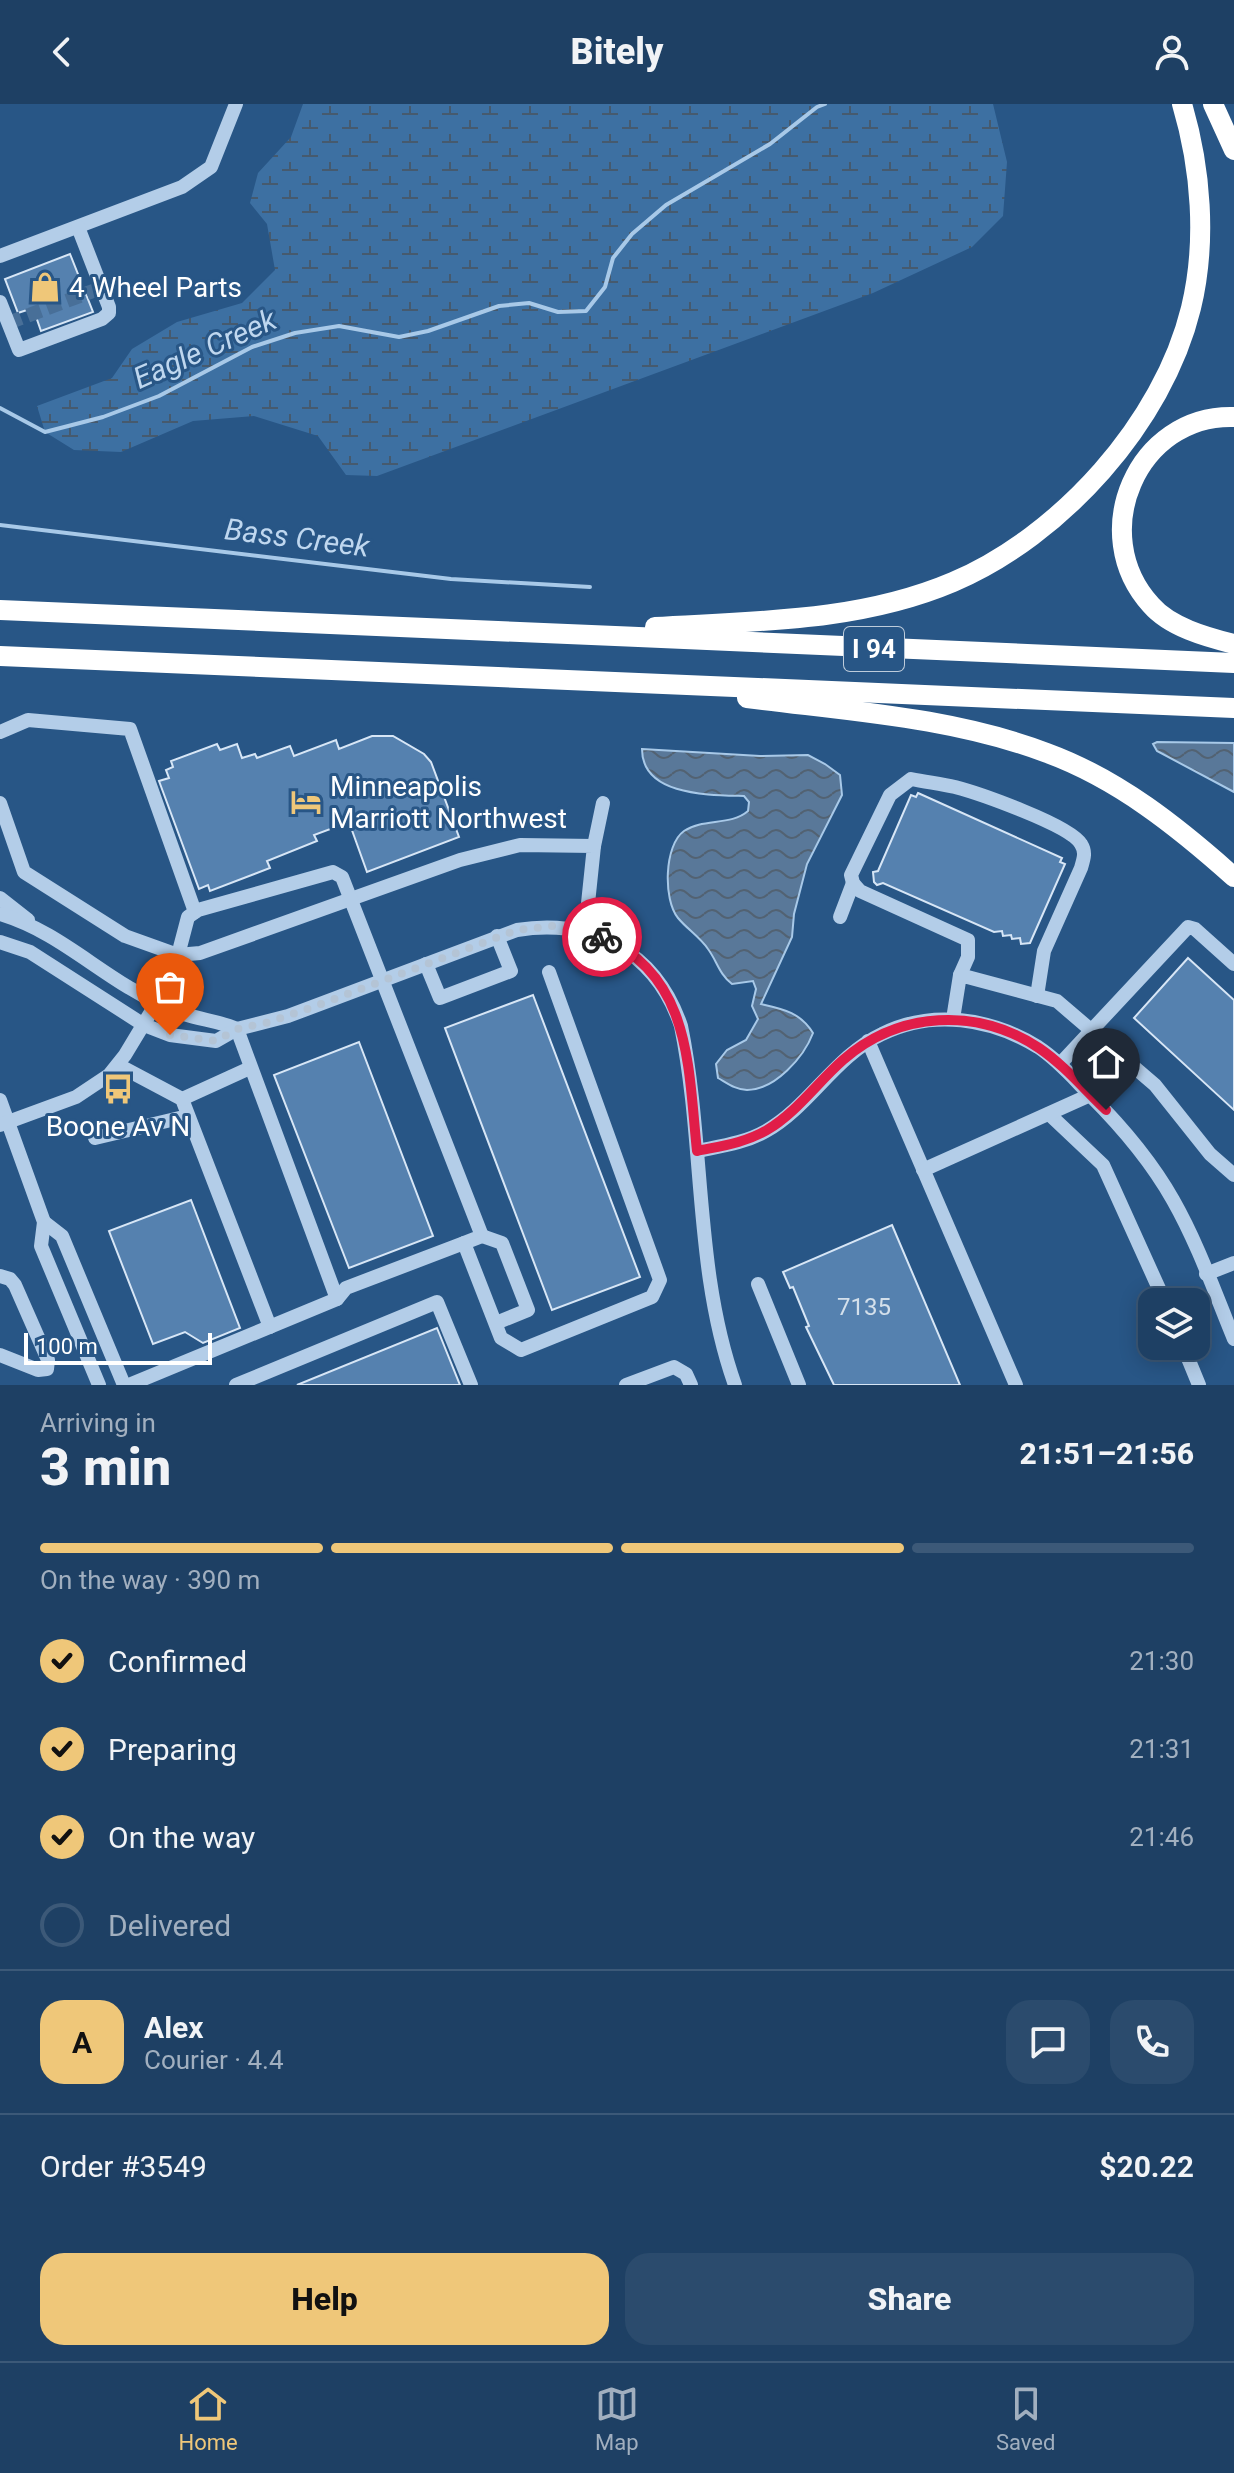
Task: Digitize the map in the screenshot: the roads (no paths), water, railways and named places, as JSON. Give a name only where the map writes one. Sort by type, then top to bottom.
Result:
[{"type":"highway","points":[[541,634],[804,617],[866,608],[908,598],[952,582],[1011,550],[1051,521],[1101,474],[1128,437],[1166,374],[1188,320],[1197,270],[1199,215],[1193,151],[1182,104]]},
{"type":"highway","points":[[1213,104],[1234,150]]},
{"type":"highway","points":[[1234,417],[1211,417],[1191,424],[1169,436],[1151,453],[1136,474],[1126,499],[1120,539],[1138,586],[1159,612],[1190,630],[1234,644]]},
{"type":"highway","name":"I 94","points":[[0,610],[910,652],[1234,663]]},
{"type":"highway","name":"I 94","points":[[0,657],[1234,708]]},
{"type":"highway","points":[[616,681],[939,724],[1009,740],[1066,761],[1123,791],[1164,817],[1234,877]]},
{"type":"street","points":[[0,256],[182,187],[211,167],[236,104]]},
{"type":"street","points":[[0,302],[5,330],[19,350],[102,319],[109,313],[78,227]]},
{"type":"street","points":[[0,732],[28,720],[130,729],[195,912]]},
{"type":"street","points":[[953,1019],[960,975],[968,957],[968,940],[860,891],[851,875],[890,795],[911,779],[957,788],[1007,805],[1077,838],[1085,855],[1044,951],[1037,996]]},
{"type":"street","points":[[0,803],[24,872],[125,936],[178,955],[200,953],[460,860],[520,845],[594,846]]},
{"type":"street","points":[[585,932],[594,846],[603,803]]},
{"type":"street","points":[[2,1126],[89,1090],[118,1065],[157,1002],[171,991],[182,964],[178,955],[188,917],[195,912],[333,872],[342,877],[482,1236]]},
{"type":"street","points":[[840,917],[853,883]]},
{"type":"street","points":[[0,898],[38,928]]},
{"type":"street","points":[[0,914],[58,939],[128,987],[179,1013],[217,1020],[237,1029],[337,1299]]},
{"type":"street","points":[[0,942],[30,952],[144,1025],[170,1035],[216,1041],[237,1029],[288,1016],[517,930],[552,926],[585,932],[612,942],[641,961],[654,975],[676,1011],[685,1046],[708,1266],[718,1321],[735,1385]]},
{"type":"street","points":[[1060,1064],[1188,927],[1195,929],[1234,964]]},
{"type":"street","points":[[426,964],[440,998],[511,971],[497,936]]},
{"type":"street","points":[[464,1243],[501,1338],[521,1350],[652,1297],[660,1280],[549,972]]},
{"type":"street","points":[[960,975],[1057,1001],[1155,1085],[1210,1154],[1234,1175]]},
{"type":"street","points":[[697,1151],[741,1142],[767,1130],[868,1041],[907,1025],[953,1019],[987,1024],[1039,1048],[1060,1064],[1130,1137],[1152,1165],[1175,1204],[1234,1339]]},
{"type":"street","points":[[868,1041],[1016,1385]]},
{"type":"street","points":[[118,1065],[182,1099],[270,1327]]},
{"type":"street","points":[[182,1099],[250,1068]]},
{"type":"street","points":[[923,1170],[1090,1095]]},
{"type":"street","points":[[0,1100],[2,1126],[44,1222],[62,1236],[127,1385],[337,1299],[346,1288],[482,1236],[502,1243],[528,1310],[496,1323]]},
{"type":"street","points":[[1049,1114],[1103,1165],[1159,1288]]},
{"type":"street","points":[[95,1138],[188,1116]]},
{"type":"street","points":[[44,1222],[41,1246],[99,1385]]},
{"type":"street","points":[[1206,1274],[1234,1263]]},
{"type":"street","points":[[0,1276],[10,1279],[15,1285],[48,1360],[47,1369],[38,1370],[0,1355]]},
{"type":"street","points":[[758,1284],[799,1385]]},
{"type":"street","points":[[236,1385],[437,1302],[471,1385]]},
{"type":"street","points":[[1189,1360],[1199,1385]]},
{"type":"street","points":[[626,1385],[674,1367],[686,1374],[691,1385]]},
{"type":"water","points":[[1234,743],[1234,792],[1157,751],[1153,744]]},
{"type":"water","points":[[642,749],[760,756],[808,755],[840,775],[842,795],[807,864],[794,914],[792,937],[761,1004],[797,1016],[813,1033],[796,1062],[778,1078],[758,1089],[739,1089],[718,1078],[716,1064],[727,1050],[746,1040],[758,1019],[752,1006],[756,989],[753,981],[732,984],[728,980],[705,945],[678,918],[668,886],[669,860],[677,838],[700,824],[741,816],[748,811],[749,802],[744,796],[696,793],[665,784],[653,776],[645,764]]},
{"type":"waterway","name":"Eagle Creek","points":[[0,408],[45,432],[103,417],[159,396],[252,347],[295,333],[339,326],[399,337],[428,331],[499,306],[529,303],[558,312],[586,311],[605,287],[613,258],[632,234],[666,205],[770,144],[825,104]]},
{"type":"waterway","name":"Bass Creek","points":[[0,525],[451,579],[590,587]]},
{"type":"tunnel","points":[[8,323],[101,288]]},
{"type":"place","name":"4 Wheel Parts","points":[[45,287]]},
{"type":"place","name":"Minneapolis Marriott Northwest","points":[[306,802]]},
{"type":"place","name":"Boone Av N","points":[[118,1089]]}]
